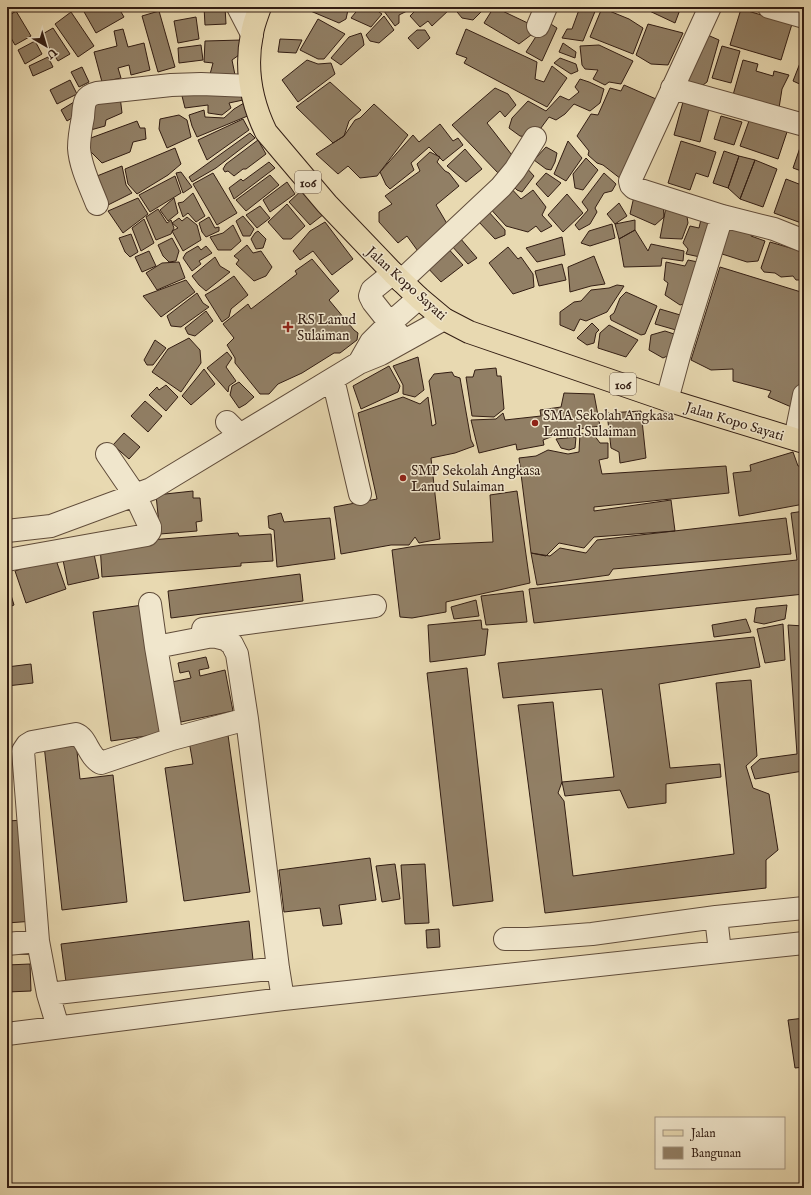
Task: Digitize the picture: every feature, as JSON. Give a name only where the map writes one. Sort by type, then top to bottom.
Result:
[{"type":"main road","name":"Jalan Kopo Sayati","points":[[260,7],[252,34],[249,57],[250,86],[259,118],[266,132],[327,204],[397,277],[444,319],[469,332],[667,400],[799,441]]},
{"type":"street","points":[[238,7],[252,34]]},
{"type":"street","points":[[538,26],[546,7]]},
{"type":"street","points":[[710,7],[630,182],[631,185],[634,188],[722,216],[774,229],[804,241]]},
{"type":"street","points":[[769,7],[804,17]]},
{"type":"street","points":[[97,204],[82,165],[79,148],[84,106],[86,98],[91,94],[171,85],[201,84],[250,86]]},
{"type":"street","points":[[672,88],[804,125]]},
{"type":"street","points":[[404,341],[373,302],[370,296],[372,290],[397,277],[501,188],[515,170],[535,138]]},
{"type":"street","points":[[667,400],[680,352],[722,216]]},
{"type":"street","points":[[359,363],[371,342],[419,298]]},
{"type":"street","points":[[7,531],[51,526],[151,489],[233,428],[333,379],[359,363],[381,354],[444,319]]},
{"type":"street","points":[[333,379],[360,494]]},
{"type":"street","points":[[799,441],[804,395]]},
{"type":"street","points":[[7,560],[147,535],[150,531],[150,527],[135,495],[107,454]]},
{"type":"street","points":[[150,604],[172,738]]},
{"type":"street","points":[[155,641],[375,606]]},
{"type":"street","points":[[155,641],[213,636],[225,638],[232,644],[237,654],[247,719],[283,999]]},
{"type":"street","points":[[58,1027],[48,994],[38,942],[23,751],[27,745],[32,742],[76,734],[81,737],[93,757],[101,763],[172,738],[247,719]]},
{"type":"street","points":[[505,939],[528,939],[592,934],[716,917],[804,908]]},
{"type":"street","points":[[716,917],[720,952]]},
{"type":"street","points":[[592,934],[595,966]]},
{"type":"street","points":[[7,944],[38,942]]},
{"type":"street","points":[[7,1034],[283,999],[440,981],[804,943]]},
{"type":"street","points":[[48,994],[278,968]]},
{"type":"building","points":[[88,7],[118,7],[124,17],[96,33],[83,10]]},
{"type":"building","points":[[204,7],[225,7],[226,24],[205,25]]},
{"type":"building","points":[[301,7],[351,7],[348,10],[346,19],[339,23]]},
{"type":"building","points":[[360,7],[372,7],[382,14],[371,27],[351,18]]},
{"type":"building","points":[[381,7],[407,7],[407,11],[399,15],[399,23],[395,26]]},
{"type":"building","points":[[412,7],[448,7],[450,9],[432,26],[428,21],[420,27],[410,16],[415,11]]},
{"type":"building","points":[[453,7],[481,7],[484,9],[473,20],[462,18]]},
{"type":"building","points":[[494,7],[534,26],[531,35],[519,44],[484,23]]},
{"type":"building","points":[[580,7],[590,7],[596,9],[583,41],[562,38],[567,29],[572,29]]},
{"type":"building","points":[[641,7],[681,7],[675,23]]},
{"type":"building","points":[[602,8],[629,19],[643,28],[633,54],[590,37]]},
{"type":"building","points":[[741,9],[792,24],[781,60],[730,45]]},
{"type":"building","points":[[16,11],[31,36],[15,45],[7,31],[7,17]]},
{"type":"building","points":[[159,11],[175,67],[158,72],[142,16]]},
{"type":"building","points":[[71,12],[94,46],[78,57],[55,24]]},
{"type":"building","points":[[384,16],[394,30],[379,43],[370,41],[366,35]]},
{"type":"building","points":[[196,17],[199,39],[178,43],[174,21]]},
{"type":"building","points":[[318,19],[345,34],[324,59],[318,59],[300,50]]},
{"type":"building","points":[[546,21],[557,28],[542,61],[526,52]]},
{"type":"building","points":[[648,24],[683,33],[668,65],[651,64],[636,55]]},
{"type":"building","points":[[53,28],[70,54],[58,61],[41,35]]},
{"type":"building","points":[[123,29],[128,47],[144,43],[150,70],[131,75],[129,65],[118,68],[121,78],[102,82],[94,52],[117,46],[114,31]]},
{"type":"building","points":[[466,29],[537,62],[535,79],[544,82],[552,66],[567,78],[547,107],[464,63],[467,58],[456,54]]},
{"type":"building","points":[[417,30],[425,30],[430,38],[418,49],[408,38]]},
{"type":"building","points":[[361,33],[364,45],[341,65],[331,58],[349,37]]},
{"type":"building","points":[[703,33],[719,40],[707,82],[699,88],[680,81]]},
{"type":"building","points":[[280,39],[302,40],[296,53],[278,52]]},
{"type":"building","points":[[242,40],[239,55],[232,60],[235,75],[209,78],[213,63],[204,62],[205,41]]},
{"type":"building","points":[[35,41],[42,54],[25,64],[18,50]]},
{"type":"building","points":[[563,43],[576,52],[575,58],[559,52]]},
{"type":"building","points":[[201,45],[203,60],[179,63],[178,48]]},
{"type":"building","points":[[599,45],[633,61],[621,84],[609,82],[605,85],[593,79],[598,70],[585,69],[582,65],[580,46]]},
{"type":"building","points":[[722,46],[740,51],[731,83],[712,78]]},
{"type":"building","points":[[48,57],[53,67],[33,76],[29,66]]},
{"type":"building","points":[[804,57],[804,86],[793,81],[802,58]]},
{"type":"building","points":[[560,58],[576,64],[578,71],[571,74],[554,63]]},
{"type":"building","points":[[307,60],[318,64],[331,63],[335,74],[298,102],[282,80]]},
{"type":"building","points":[[743,60],[758,64],[756,71],[773,76],[774,71],[789,75],[782,89],[779,108],[733,95]]},
{"type":"building","points":[[82,67],[89,82],[79,87],[71,72]]},
{"type":"building","points":[[580,79],[604,89],[600,103],[590,111],[574,104],[565,114],[556,120],[549,117],[538,132],[528,137],[520,136],[509,128],[512,118],[528,101],[546,111],[560,96],[569,100],[579,92],[575,87]]},
{"type":"building","points":[[70,80],[77,94],[57,104],[50,90]]},
{"type":"building","points":[[330,82],[361,110],[349,121],[344,136],[333,143],[296,107]]},
{"type":"building","points":[[624,85],[656,99],[621,179],[588,155],[589,151],[577,136],[591,114],[598,115],[610,88],[621,91]]},
{"type":"building","points":[[180,88],[241,89],[243,100],[229,103],[231,108],[222,115],[208,113],[208,105],[185,108]]},
{"type":"building","points":[[495,88],[508,94],[516,105],[505,117],[500,111],[487,123],[515,159],[499,174],[452,125]]},
{"type":"building","points":[[120,96],[122,113],[106,120],[105,126],[87,131],[91,100]]},
{"type":"building","points":[[74,102],[80,113],[67,121],[61,110]]},
{"type":"building","points":[[683,102],[709,109],[700,142],[674,135]]},
{"type":"building","points":[[244,103],[250,115],[197,137],[189,115],[204,110],[205,117],[224,118]]},
{"type":"building","points":[[374,104],[408,135],[377,176],[360,178],[348,166],[338,174],[316,154],[344,136],[355,120],[360,118]]},
{"type":"building","points":[[179,115],[187,120],[191,137],[167,148],[159,129],[160,119]]},
{"type":"building","points":[[721,116],[742,122],[734,145],[714,139]]},
{"type":"building","points":[[750,118],[787,132],[778,159],[740,146]]},
{"type":"building","points":[[243,119],[249,130],[207,160],[198,140]]},
{"type":"building","points":[[137,121],[140,128],[145,128],[146,139],[133,142],[130,152],[102,163],[90,151],[88,139]]},
{"type":"building","points":[[440,124],[453,141],[458,138],[463,145],[443,161],[429,147],[411,163],[414,170],[390,189],[386,185],[380,172],[413,135],[419,142]]},
{"type":"building","points":[[250,133],[255,138],[216,168],[192,182],[189,177]]},
{"type":"building","points":[[804,136],[804,172],[793,168]]},
{"type":"building","points":[[258,140],[266,154],[234,176],[228,171],[225,172],[223,169],[226,164]]},
{"type":"building","points":[[568,141],[582,158],[566,181],[554,174]]},
{"type":"building","points":[[681,141],[716,152],[708,177],[696,173],[690,190],[668,183]]},
{"type":"building","points":[[546,147],[557,153],[551,170],[546,169],[534,160]]},
{"type":"building","points":[[175,148],[181,164],[168,175],[137,194],[128,184],[125,169]]},
{"type":"building","points":[[465,149],[482,169],[466,182],[447,166]]},
{"type":"building","points":[[724,151],[739,156],[728,188],[713,183]]},
{"type":"building","points":[[430,152],[440,157],[437,162],[445,171],[449,173],[459,186],[436,205],[449,227],[420,254],[407,236],[398,243],[379,222],[379,212],[392,204],[385,196],[420,171],[417,164]]},
{"type":"building","points":[[739,156],[755,160],[740,199],[728,188]]},
{"type":"building","points":[[586,158],[598,170],[583,190],[575,188],[573,174]]},
{"type":"building","points":[[755,160],[777,169],[763,207],[740,199]]},
{"type":"building","points":[[269,162],[275,168],[234,199],[229,188],[241,179],[243,181]]},
{"type":"building","points":[[523,164],[534,176],[522,192],[517,190],[509,182]]},
{"type":"building","points":[[122,166],[126,185],[132,193],[108,205],[97,176]]},
{"type":"building","points":[[181,172],[192,187],[183,193],[176,173]]},
{"type":"building","points":[[213,173],[237,213],[217,225],[193,184]]},
{"type":"building","points":[[546,173],[561,183],[548,197],[536,184]]},
{"type":"building","points":[[604,173],[616,184],[612,191],[604,193],[595,208],[597,212],[590,224],[579,230],[575,225],[588,210],[582,202]]},
{"type":"building","points":[[270,175],[279,185],[246,211],[236,200]]},
{"type":"building","points":[[175,176],[181,193],[150,212],[139,195]]},
{"type":"building","points":[[786,179],[804,186],[804,224],[774,213]]},
{"type":"building","points":[[287,182],[295,194],[270,212],[263,200]]},
{"type":"building","points":[[508,185],[521,199],[533,190],[546,207],[542,215],[552,226],[541,232],[536,226],[528,232],[506,226],[487,205]]},
{"type":"building","points":[[303,189],[324,214],[310,225],[289,202]]},
{"type":"building","points":[[635,192],[663,202],[664,217],[655,225],[630,214]]},
{"type":"building","points":[[193,193],[205,216],[196,222],[188,213],[183,217],[178,203],[183,202]]},
{"type":"building","points":[[567,194],[583,213],[563,232],[548,215]]},
{"type":"building","points":[[138,198],[148,214],[123,233],[108,211]]},
{"type":"building","points":[[174,198],[178,213],[168,221],[160,210]]},
{"type":"building","points":[[619,203],[627,216],[615,224],[607,214]]},
{"type":"building","points":[[287,204],[305,226],[291,239],[283,239],[268,222]]},
{"type":"building","points":[[260,206],[270,218],[257,228],[246,215]]},
{"type":"building","points":[[666,207],[686,210],[688,223],[682,239],[660,238]]},
{"type":"building","points":[[158,209],[167,223],[171,220],[174,228],[171,234],[156,240],[146,217]]},
{"type":"building","points":[[488,211],[505,230],[505,235],[495,239],[478,221]]},
{"type":"building","points":[[702,215],[717,220],[700,257],[686,254],[688,249],[683,243],[690,226],[699,228]]},
{"type":"building","points":[[243,216],[254,229],[250,236],[243,236],[236,221]]},
{"type":"building","points":[[187,217],[197,225],[201,240],[183,251],[172,231],[178,228],[172,223],[179,218],[182,221]]},
{"type":"building","points":[[209,217],[215,228],[219,227],[219,231],[206,237],[202,232],[199,223]]},
{"type":"building","points":[[144,219],[154,243],[141,251],[132,228]]},
{"type":"building","points":[[635,220],[635,230],[619,239],[615,224]]},
{"type":"building","points":[[325,222],[353,259],[332,275],[313,251],[300,260],[293,251],[310,231]]},
{"type":"building","points":[[725,223],[752,231],[751,236],[765,241],[758,261],[747,262],[719,253]]},
{"type":"building","points":[[612,224],[615,238],[590,246],[581,243],[589,231]]},
{"type":"building","points":[[233,225],[241,241],[231,250],[218,250],[210,237],[223,233]]},
{"type":"building","points":[[635,230],[648,251],[651,244],[684,251],[683,261],[662,258],[661,266],[624,267],[619,239]]},
{"type":"building","points":[[258,231],[266,239],[263,248],[256,249],[251,239]]},
{"type":"building","points":[[131,234],[138,252],[130,257],[125,252],[119,238]]},
{"type":"building","points":[[562,237],[565,255],[537,262],[526,248]]},
{"type":"building","points":[[172,238],[179,251],[176,261],[169,262],[163,256],[158,245]]},
{"type":"building","points":[[460,238],[477,258],[468,264],[451,245]]},
{"type":"building","points":[[770,242],[804,252],[804,275],[802,280],[796,280],[793,276],[781,277],[775,273],[764,272],[761,268]]},
{"type":"building","points":[[247,245],[253,253],[261,251],[272,267],[266,276],[254,281],[236,264],[239,260],[234,256]]},
{"type":"building","points":[[445,245],[463,265],[441,282],[424,264]]},
{"type":"building","points":[[198,246],[201,250],[206,246],[212,253],[199,261],[201,264],[192,271],[183,258],[186,253]]},
{"type":"building","points":[[508,247],[518,259],[521,257],[533,274],[534,287],[513,294],[489,263]]},
{"type":"building","points":[[149,251],[156,266],[142,272],[135,257]]},
{"type":"building","points":[[594,256],[605,284],[570,292],[568,267]]},
{"type":"building","points":[[215,257],[220,266],[230,272],[206,291],[192,276]]},
{"type":"building","name":"RS Lanud Sulaiman","points":[[312,259],[339,291],[329,300],[358,333],[357,340],[340,353],[334,353],[302,373],[278,384],[269,394],[260,394],[235,363],[235,358],[227,345],[234,338],[223,324],[248,304],[251,309],[297,274],[295,271]]},
{"type":"building","points":[[688,260],[703,263],[691,302],[680,305],[665,295],[668,283],[664,280],[666,262],[685,266]]},
{"type":"building","points":[[179,262],[185,278],[157,290],[146,273],[162,263]]},
{"type":"building","points":[[562,264],[566,280],[539,286],[535,271]]},
{"type":"building","points":[[720,267],[801,292],[804,284],[804,385],[796,409],[768,397],[771,391],[733,381],[733,369],[711,370],[691,360]]},
{"type":"building","points":[[234,276],[248,295],[231,309],[229,317],[222,322],[205,295]]},
{"type":"building","points":[[186,280],[195,292],[161,317],[143,296]]},
{"type":"building","points":[[617,285],[624,286],[607,312],[586,321],[580,319],[574,331],[560,325],[560,312],[574,302],[581,301],[591,290],[609,288]]},
{"type":"building","points":[[626,292],[657,306],[645,334],[641,335],[611,320],[610,316],[614,313],[620,298]]},
{"type":"building","points":[[197,293],[203,303],[209,307],[181,327],[171,326],[167,316]]},
{"type":"building","points":[[660,309],[687,317],[683,332],[655,324]]},
{"type":"building","points":[[206,311],[213,321],[195,336],[188,334],[185,328]]},
{"type":"building","points":[[592,323],[599,330],[596,333],[594,343],[587,345],[577,338]]},
{"type":"building","points":[[609,325],[638,340],[626,357],[598,348],[600,333]]},
{"type":"building","points":[[665,331],[680,336],[676,352],[663,358],[649,350],[651,335]]},
{"type":"building","points":[[189,338],[200,350],[201,363],[181,392],[152,372],[168,349]]},
{"type":"building","points":[[155,340],[166,348],[153,365],[147,365],[144,360]]},
{"type":"building","points":[[227,352],[232,358],[226,367],[236,381],[229,386],[228,392],[207,368]]},
{"type":"building","points":[[418,357],[424,390],[415,397],[403,394],[403,385],[393,366]]},
{"type":"building","points":[[389,366],[400,386],[398,392],[361,409],[353,386]]},
{"type":"building","points":[[496,368],[497,376],[501,376],[504,409],[494,417],[472,416],[466,377],[473,377],[475,370]]},
{"type":"building","points":[[204,369],[215,384],[191,405],[182,396]]},
{"type":"building","name":"SMP Sekolah Angkasa Lanud Sulaiman","points":[[452,372],[454,376],[460,378],[471,440],[474,446],[455,453],[431,458],[440,539],[419,543],[415,537],[409,545],[391,545],[341,554],[334,507],[377,499],[358,413],[403,397],[420,404],[428,397],[432,426],[436,424],[429,381],[434,374]]},
{"type":"building","points":[[239,382],[254,397],[239,408],[230,395],[232,386]]},
{"type":"building","points":[[166,385],[178,397],[166,411],[149,395],[157,387],[159,390]]},
{"type":"building","name":"SMA Sekolah Angkasa Lanud Sulaiman","points":[[564,393],[594,394],[600,426],[566,431],[543,440],[544,445],[517,450],[516,444],[479,453],[471,420],[496,419],[503,413],[505,420],[541,416],[540,410],[561,407]]},
{"type":"building","points":[[145,401],[162,416],[148,432],[131,416]]},
{"type":"building","points":[[641,411],[646,458],[620,463],[619,452],[611,448],[607,413]]},
{"type":"building","points":[[124,433],[140,447],[129,459],[113,445]]},
{"type":"building","points":[[580,433],[594,435],[600,443],[608,443],[608,458],[599,460],[602,474],[726,466],[729,493],[594,507],[594,511],[671,500],[675,531],[594,537],[584,548],[559,543],[546,556],[531,553],[519,458],[536,456],[548,450],[568,454],[579,452]]},
{"type":"building","points":[[576,437],[575,448],[569,450],[561,448],[556,439]]},
{"type":"building","points":[[793,452],[798,466],[804,466],[804,504],[739,516],[733,473],[751,471],[750,465]]},
{"type":"building","points":[[193,491],[193,498],[200,498],[202,521],[196,522],[197,531],[160,534],[156,495]]},
{"type":"building","points":[[517,491],[530,583],[446,602],[446,612],[412,618],[400,617],[392,550],[422,545],[493,542],[490,495]]},
{"type":"building","points":[[804,511],[804,594],[534,623],[529,589],[797,560],[791,513]]},
{"type":"building","points":[[281,513],[284,522],[330,518],[335,559],[277,567],[274,530],[269,528],[268,516]]},
{"type":"building","points":[[786,518],[791,554],[613,569],[609,575],[537,585],[531,553],[550,556],[560,548],[586,553],[597,540]]},
{"type":"building","points":[[238,533],[239,536],[271,534],[273,561],[241,563],[241,566],[102,577],[100,544]]},
{"type":"building","points":[[94,554],[99,578],[68,585],[63,560]]},
{"type":"building","points":[[55,557],[66,589],[26,603],[15,571]]},
{"type":"building","points":[[300,574],[303,601],[171,618],[168,591]]},
{"type":"building","points":[[7,582],[14,605],[7,608]]},
{"type":"building","points":[[523,591],[527,622],[486,625],[481,596]]},
{"type":"building","points":[[476,600],[479,616],[454,619],[451,607]]},
{"type":"building","points":[[143,605],[161,734],[111,741],[93,612]]},
{"type":"building","points":[[787,605],[785,619],[764,624],[754,622],[756,608]]},
{"type":"building","points":[[746,619],[751,632],[714,637],[712,625]]},
{"type":"building","points":[[481,620],[482,629],[488,629],[485,655],[430,662],[428,625]]},
{"type":"building","points":[[783,624],[785,660],[765,663],[757,629]]},
{"type":"building","points":[[788,625],[804,626],[804,779],[803,771],[755,779],[751,767],[760,759],[797,754]]},
{"type":"building","points":[[754,637],[760,667],[659,684],[670,768],[720,764],[721,777],[666,784],[666,803],[628,808],[620,790],[565,796],[562,782],[614,777],[602,689],[503,698],[498,663]]},
{"type":"building","points":[[206,657],[209,668],[199,670],[200,676],[225,670],[233,711],[181,722],[172,682],[191,678],[189,671],[180,673],[178,663]]},
{"type":"building","points":[[31,664],[33,683],[7,686],[7,667]]},
{"type":"building","points":[[467,668],[493,901],[453,906],[427,673]]},
{"type":"building","points":[[751,680],[757,756],[746,766],[753,788],[769,794],[778,850],[766,860],[766,888],[545,913],[518,705],[553,702],[562,782],[558,793],[564,801],[573,876],[734,854],[716,683]]},
{"type":"building","points":[[228,735],[250,892],[184,901],[165,768],[193,764],[189,741]]},
{"type":"building","points":[[76,742],[80,779],[113,775],[127,902],[62,910],[44,745]]},
{"type":"building","points":[[25,820],[34,921],[7,923],[7,821]]},
{"type":"building","points":[[370,858],[376,900],[339,905],[342,924],[323,926],[320,908],[284,912],[279,870]]},
{"type":"building","points":[[395,864],[400,899],[382,902],[376,866]]},
{"type":"building","points":[[425,864],[429,923],[405,924],[401,865]]},
{"type":"building","points":[[249,921],[253,960],[66,982],[61,944]]},
{"type":"building","points":[[439,929],[440,947],[427,948],[426,930]]},
{"type":"building","points":[[30,964],[31,991],[7,992],[7,965]]},
{"type":"building","points":[[804,1018],[804,1067],[795,1068],[788,1020]]},
{"type":"place","name":"RS Lanud Sulaiman","points":[[288,327]]},
{"type":"place","name":"SMA Sekolah Angkasa Lanud Sulaiman","points":[[535,423]]},
{"type":"place","name":"SMP Sekolah Angkasa Lanud Sulaiman","points":[[403,478]]}]
